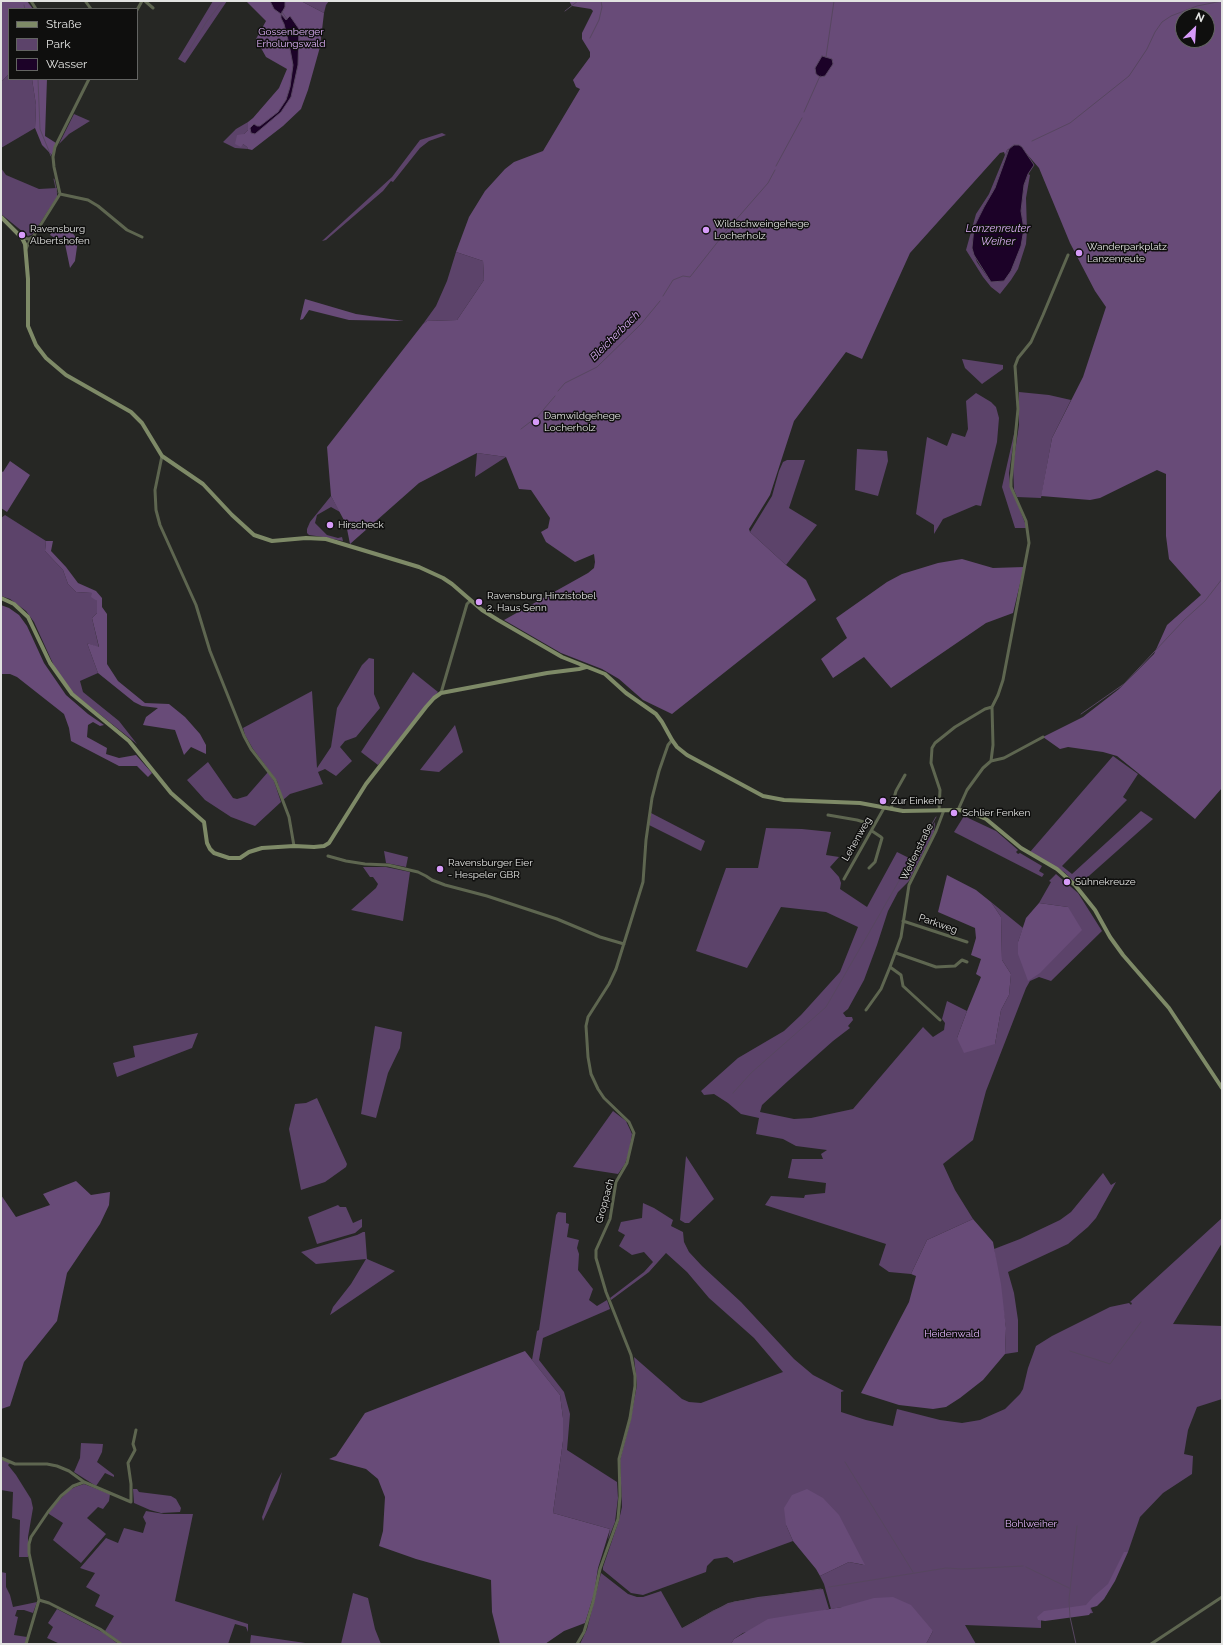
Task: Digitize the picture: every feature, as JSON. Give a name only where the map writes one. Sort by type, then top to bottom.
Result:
[{"type":"main road","points":[[1,217],[22,238],[26,249],[28,319],[30,332],[36,345],[51,363],[66,374],[131,412],[144,427],[162,456],[203,484],[232,515],[254,535],[272,541],[306,538],[337,542],[362,551],[419,567],[432,573],[452,584],[482,610],[552,652],[605,674],[632,698],[649,708],[662,722],[672,740],[687,755],[755,792],[772,798],[860,803],[907,811],[968,811],[986,819],[1023,849],[1057,869],[1084,895],[1110,937],[1169,1008],[1222,1088]]},
{"type":"main road","points":[[1,598],[14,604],[28,617],[50,663],[72,694],[128,742],[171,793],[204,822],[207,843],[214,853],[229,858],[240,858],[249,852],[262,848],[324,846],[329,843],[366,784],[426,707],[441,693],[586,667]]},
{"type":"street","points":[[145,1],[153,8]]},
{"type":"street","points":[[26,249],[31,238],[60,194],[54,167],[55,147],[88,80]]},
{"type":"street","points":[[60,194],[88,200],[98,206],[127,230],[142,237]]},
{"type":"street","points":[[22,238],[31,238]]},
{"type":"street","points":[[991,761],[993,745],[992,707],[1003,680],[1029,543],[1026,521],[1011,487],[1018,409],[1015,366],[1018,358],[1031,342],[1044,316],[1068,255]]},
{"type":"street","points":[[162,456],[155,490],[156,510],[160,525],[196,605],[210,651],[244,736],[251,749],[275,780],[289,817],[294,846]]},
{"type":"street","points":[[441,693],[460,625],[467,604],[470,601]]},
{"type":"street","name":"Welfenstraße","points":[[866,1010],[881,989],[896,953],[909,885],[936,832],[942,810],[940,790],[931,763],[932,748],[935,743],[955,727],[980,712],[992,707]]},
{"type":"street","points":[[958,810],[967,790],[991,761],[1004,758],[1043,737]]},
{"type":"street","name":"Groppach","points":[[577,1644],[584,1632],[593,1602],[600,1569],[618,1519],[620,1496],[619,1459],[630,1418],[635,1386],[631,1355],[606,1292],[596,1258],[596,1250],[610,1219],[616,1182],[627,1163],[634,1133],[629,1122],[604,1098],[591,1074],[588,1057],[586,1026],[588,1017],[609,984],[616,969],[643,882],[646,840],[652,798],[659,770],[668,745],[672,740]]},
{"type":"street","points":[[891,809],[896,791],[905,775]]},
{"type":"street","name":"Lehenweg","points":[[844,879],[884,808]]},
{"type":"street","points":[[828,815],[858,820],[874,825]]},
{"type":"street","points":[[869,868],[875,862],[882,840],[881,836],[872,831]]},
{"type":"street","points":[[328,856],[346,861],[388,865],[418,872],[445,885],[486,896],[557,919],[600,937],[624,944]]},
{"type":"street","name":"Parkweg","points":[[903,921],[967,942]]},
{"type":"street","points":[[896,953],[936,967],[955,966],[962,960],[967,962]]},
{"type":"street","points":[[890,967],[901,975],[903,986],[940,1020]]},
{"type":"street","points":[[1,1458],[14,1464],[47,1464],[58,1466],[69,1471],[84,1482],[131,1502],[132,1496],[128,1463],[135,1450],[133,1444],[136,1430]]},
{"type":"street","points":[[26,1644],[39,1600],[29,1554],[31,1537],[61,1496],[73,1486],[84,1482]]},
{"type":"street","points":[[1151,1644],[1222,1597]]},
{"type":"street","points":[[39,1600],[49,1603],[100,1630],[121,1644]]},
{"type":"green space","points":[[1,1],[27,1],[32,8],[8,8],[8,75],[1,82]]},
{"type":"green space","points":[[213,1],[227,1],[185,63],[178,59]]},
{"type":"green space","name":"Gossenberger Erholungswald","points":[[246,1],[301,1],[324,13],[320,47],[301,109],[283,126],[252,150],[248,149],[243,144],[241,147],[235,144],[237,135],[244,134],[248,130],[248,122],[279,88],[287,69],[266,57],[256,39],[266,21]]},
{"type":"green space","points":[[301,1],[329,1],[326,5],[324,13]]},
{"type":"green space","points":[[569,1],[1222,1],[1222,788],[1195,819],[1117,756],[1103,752],[1068,747],[1060,749],[1043,737],[1083,717],[1119,689],[1154,654],[1167,625],[1201,595],[1169,559],[1166,536],[1166,474],[1157,470],[1100,498],[1090,500],[1041,496],[1052,438],[1083,377],[1106,307],[1095,291],[1070,243],[1039,168],[1019,145],[1014,145],[1007,150],[1005,155],[1004,152],[1000,153],[910,253],[862,359],[846,352],[794,421],[770,495],[749,529],[750,532],[786,565],[806,580],[816,600],[672,714],[643,700],[619,679],[602,669],[561,653],[504,620],[588,573],[594,568],[595,562],[594,554],[575,562],[546,542],[541,532],[548,528],[550,518],[531,490],[519,489],[506,457],[477,453],[419,483],[350,544],[346,524],[331,496],[327,447],[423,324],[427,321],[457,320],[484,280],[483,261],[456,252],[469,217],[485,191],[505,169],[514,162],[543,151],[580,89],[576,87],[573,80],[590,57],[590,52],[582,39],[582,33],[593,11],[591,9],[572,6]]},
{"type":"green space","points":[[8,75],[8,80],[32,80],[36,105],[35,128],[1,148],[1,82]]},
{"type":"green space","points":[[32,80],[47,80],[45,136],[56,143],[52,155],[42,145],[35,128],[36,105]]},
{"type":"green space","points":[[74,114],[90,121],[69,134],[59,144]]},
{"type":"green space","points":[[248,122],[248,130],[244,134],[243,144],[248,149],[235,148],[223,142],[236,129]]},
{"type":"green space","points":[[442,133],[446,135],[429,141],[420,148],[393,182],[391,181],[383,191],[326,240],[322,241],[392,177],[420,140]]},
{"type":"green space","points":[[1009,149],[995,188],[974,227],[972,248],[977,262],[991,282],[1004,281],[1024,229],[1021,211],[1024,185],[1028,174],[1030,175],[1026,198],[1026,244],[1018,269],[1000,294],[991,287],[983,277],[966,250],[976,214],[989,194],[1007,150]]},
{"type":"green space","points":[[1,168],[6,175],[39,189],[57,188],[57,197],[33,234],[28,236],[1,214]]},
{"type":"green space","points":[[61,226],[71,231],[78,240],[75,261],[70,268],[65,244],[50,235],[53,229]]},
{"type":"green space","points":[[456,252],[483,261],[484,280],[457,320],[427,321],[423,324],[436,306],[447,281]]},
{"type":"green space","points":[[305,299],[356,314],[404,321],[349,320],[309,310],[303,319],[300,320]]},
{"type":"green space","points":[[962,359],[1003,365],[1003,369],[982,384],[965,368]]},
{"type":"green space","points":[[1019,392],[1049,395],[1071,400],[1052,438],[1041,498],[1017,497],[1014,490],[1013,465],[1019,425]]},
{"type":"green space","points":[[976,393],[991,402],[996,407],[999,418],[997,442],[981,506],[976,505],[943,519],[934,534],[934,525],[916,514],[927,437],[947,446],[952,433],[965,437],[968,429],[966,401]]},
{"type":"green space","points":[[1016,425],[1009,473],[1010,484],[1027,528],[1015,528],[1002,487]]},
{"type":"green space","points":[[857,449],[887,451],[888,461],[878,496],[855,490]]},
{"type":"green space","points":[[477,453],[506,457],[475,477]]},
{"type":"green space","points":[[787,460],[805,460],[789,508],[817,525],[786,565],[750,532],[772,496],[779,471],[783,462]]},
{"type":"green space","points":[[10,461],[30,475],[7,512],[1,508],[1,471],[3,472]]},
{"type":"green space","points":[[331,496],[340,512],[331,507],[317,515],[315,523],[327,535],[338,538],[342,537],[343,541],[309,535],[307,533],[310,522]]},
{"type":"green space","points":[[5,515],[46,541],[45,551],[63,570],[68,584],[76,592],[92,593],[97,601],[97,613],[92,618],[99,648],[87,643],[98,673],[80,681],[83,692],[119,721],[137,744],[73,693],[55,668],[34,622],[26,611],[10,599],[1,596],[1,518]]},
{"type":"green space","points":[[46,541],[53,541],[51,551],[78,583],[96,591],[102,598],[102,607],[107,614],[107,664],[118,681],[145,703],[169,704],[185,717],[200,734],[206,745],[206,754],[191,747],[184,755],[175,730],[143,725],[146,717],[158,708],[142,706],[134,702],[98,673],[87,643],[99,647],[92,618],[97,613],[97,601],[91,597],[92,593],[76,592],[68,584],[63,570],[45,551]]},
{"type":"green space","points":[[962,559],[993,568],[1024,567],[1013,613],[986,623],[891,688],[864,657],[833,678],[821,659],[847,638],[836,618],[887,582],[902,574],[938,563]]},
{"type":"green space","points":[[1,605],[9,608],[19,615],[27,626],[44,663],[66,695],[88,714],[104,725],[100,726],[93,722],[88,725],[87,737],[107,748],[106,754],[119,758],[136,755],[152,773],[148,777],[137,766],[119,766],[71,741],[69,728],[64,714],[17,677],[10,674],[1,674]]},
{"type":"green space","points":[[369,658],[374,659],[374,694],[380,708],[356,737],[345,741],[340,747],[352,761],[336,776],[325,769],[318,772],[323,784],[290,794],[283,800],[277,781],[253,749],[245,735],[243,728],[312,691],[317,768],[331,747],[337,708],[362,665]]},
{"type":"green space","points":[[413,672],[438,692],[378,765],[361,752]]},
{"type":"green space","points":[[455,725],[463,752],[439,772],[420,770]]},
{"type":"green space","points":[[1113,756],[1138,774],[1123,797],[1127,800],[1062,866],[1072,874],[1141,811],[1153,819],[1081,883],[1077,880],[1075,882],[1064,872],[1030,852]]},
{"type":"green space","points":[[208,762],[233,798],[237,799],[247,796],[268,772],[274,781],[281,802],[255,826],[231,817],[205,800],[187,780]]},
{"type":"green space","points":[[651,813],[705,841],[701,851],[649,825]]},
{"type":"green space","points":[[964,816],[996,831],[1018,850],[1016,852],[1018,854],[1020,853],[1042,866],[1039,871],[1044,874],[1042,877],[954,832]]},
{"type":"green space","points":[[935,822],[934,832],[909,881],[898,892],[888,911],[864,980],[848,1009],[843,1013],[846,1017],[852,1017],[853,1020],[848,1026],[850,1028],[833,1041],[762,1105],[760,1112],[794,1119],[811,1118],[853,1109],[923,1027],[933,1037],[944,1030],[945,1023],[942,1019],[947,1001],[967,1011],[957,1038],[995,1044],[1001,1010],[1009,995],[1011,974],[1002,960],[1001,917],[991,902],[1023,928],[1018,942],[1068,907],[1039,903],[1051,882],[1049,881],[1056,874],[1078,893],[1102,931],[1051,981],[1039,977],[1030,981],[1026,988],[986,1091],[973,1140],[943,1164],[955,1190],[973,1219],[927,1240],[911,1274],[889,1272],[879,1265],[886,1244],[765,1205],[771,1196],[804,1198],[805,1195],[825,1193],[826,1183],[788,1178],[792,1159],[823,1159],[821,1154],[827,1150],[796,1146],[783,1139],[756,1134],[759,1118],[741,1114],[714,1094],[704,1095],[701,1091],[738,1058],[784,1031],[801,1015],[840,972],[858,927],[826,912],[781,907],[747,968],[696,951],[726,868],[758,868],[766,828],[802,829],[831,832],[826,855],[839,857],[830,867],[839,877],[841,883],[840,889],[867,907],[897,852],[913,860]]},
{"type":"green space","points":[[384,851],[408,857],[406,867],[386,863]]},
{"type":"green space","points":[[363,867],[386,867],[410,872],[403,921],[351,910],[376,888],[378,884],[373,877],[370,877]]},
{"type":"green space","points":[[947,875],[976,890],[991,902],[1001,917],[1002,960],[1011,974],[1009,995],[1001,1010],[995,1044],[964,1053],[957,1038],[981,977],[976,974],[981,959],[971,955],[976,938],[975,928],[938,912]]},
{"type":"green space","points":[[1039,903],[1068,907],[1082,930],[1040,973],[1028,981],[1018,954],[1018,942],[1026,918]]},
{"type":"green space","points":[[375,1026],[402,1032],[400,1048],[388,1073],[376,1118],[361,1114]]},
{"type":"green space","points":[[198,1033],[192,1048],[117,1077],[113,1063],[135,1057],[133,1046]]},
{"type":"green space","points":[[317,1098],[347,1164],[346,1167],[325,1182],[301,1190],[289,1129],[295,1104],[306,1103]]},
{"type":"green space","points":[[613,1111],[626,1121],[632,1134],[625,1164],[618,1174],[573,1167]]},
{"type":"green space","points":[[686,1156],[714,1199],[689,1223],[685,1223],[680,1220]]},
{"type":"green space","points":[[1103,1173],[1111,1185],[1116,1182],[1096,1218],[1088,1227],[1068,1244],[1008,1272],[1014,1293],[1018,1320],[1018,1352],[1005,1354],[1006,1328],[994,1249],[1020,1239],[1060,1220],[1071,1212]]},
{"type":"green space","points":[[76,1181],[91,1195],[110,1192],[109,1205],[100,1224],[67,1273],[57,1321],[24,1362],[10,1406],[1,1409],[1,1195],[16,1217],[50,1205],[43,1194]]},
{"type":"green space","name":"Bohlweiher","points":[[643,1203],[673,1220],[671,1226],[683,1232],[684,1242],[689,1252],[741,1302],[794,1359],[813,1375],[844,1391],[841,1392],[841,1412],[866,1420],[893,1426],[897,1409],[940,1420],[962,1423],[980,1420],[1005,1409],[1023,1389],[1028,1368],[1036,1346],[1052,1336],[1110,1307],[1129,1303],[1131,1305],[1132,1303],[1130,1302],[1222,1218],[1222,1243],[1173,1324],[1222,1326],[1222,1399],[1197,1407],[1188,1430],[1184,1454],[1193,1456],[1192,1474],[1163,1493],[1140,1517],[1128,1552],[1125,1552],[1106,1595],[1090,1606],[1093,1613],[1041,1619],[1041,1628],[965,1625],[976,1644],[926,1644],[933,1631],[842,1607],[831,1609],[824,1584],[820,1576],[849,1562],[864,1565],[786,1525],[793,1541],[733,1563],[733,1561],[727,1557],[714,1559],[707,1566],[706,1572],[643,1595],[631,1593],[603,1570],[603,1567],[622,1507],[620,1460],[630,1422],[637,1385],[634,1357],[682,1399],[689,1402],[701,1403],[783,1372],[754,1338],[709,1298],[687,1272],[666,1253],[649,1272],[611,1300],[610,1298],[644,1272],[653,1262],[644,1252],[632,1255],[619,1246],[625,1235],[618,1231],[621,1222],[642,1218]]},
{"type":"green space","points":[[338,1205],[340,1207],[346,1207],[353,1223],[362,1219],[362,1227],[355,1233],[317,1244],[308,1217]]},
{"type":"green space","points":[[558,1212],[566,1213],[566,1223],[569,1224],[567,1237],[579,1240],[577,1248],[579,1254],[578,1270],[593,1289],[589,1300],[597,1306],[607,1300],[610,1309],[543,1338],[539,1360],[564,1392],[570,1414],[567,1450],[617,1482],[618,1498],[615,1522],[608,1540],[610,1529],[553,1513],[563,1441],[563,1418],[560,1395],[532,1360],[537,1331],[539,1330],[556,1215]]},
{"type":"green space","name":"Heidenwald","points":[[973,1219],[993,1242],[1001,1284],[1006,1328],[1005,1354],[983,1380],[946,1407],[933,1409],[899,1405],[861,1393],[909,1302],[916,1276],[911,1274],[927,1240]]},
{"type":"green space","points":[[365,1232],[367,1259],[395,1271],[330,1315],[333,1307],[351,1284],[366,1259],[316,1264],[301,1252]]},
{"type":"green space","points":[[525,1351],[560,1395],[563,1418],[563,1441],[553,1513],[610,1529],[598,1568],[594,1594],[585,1623],[564,1631],[545,1644],[500,1644],[492,1612],[491,1580],[416,1559],[379,1546],[383,1531],[385,1497],[378,1479],[366,1469],[329,1459],[336,1456],[365,1413]]},
{"type":"green space","points":[[81,1443],[103,1444],[102,1452],[97,1462],[114,1475],[114,1477],[105,1473],[96,1486],[74,1472],[80,1458]]},
{"type":"green space","points":[[1,1459],[10,1463],[8,1465],[31,1499],[33,1508],[28,1537],[28,1557],[19,1557],[20,1520],[12,1518],[13,1492],[1,1490]]},
{"type":"green space","points":[[282,1472],[277,1491],[263,1521],[262,1517],[271,1492]]},
{"type":"green space","points":[[84,1484],[110,1494],[109,1501],[103,1509],[98,1507],[87,1518],[106,1534],[81,1563],[53,1540],[63,1523],[49,1514],[49,1511],[68,1491]]},
{"type":"green space","points":[[133,1489],[137,1489],[139,1492],[171,1496],[176,1499],[181,1508],[180,1512],[161,1513],[134,1503]]},
{"type":"green space","points":[[807,1489],[823,1498],[839,1515],[865,1565],[849,1562],[820,1576],[793,1541],[786,1525],[784,1508],[792,1495]]},
{"type":"green space","points":[[146,1511],[164,1514],[193,1514],[175,1601],[248,1624],[248,1632],[246,1627],[235,1624],[228,1644],[122,1644],[105,1631],[114,1616],[95,1606],[100,1595],[86,1587],[95,1573],[80,1568],[106,1538],[118,1543],[124,1528],[143,1533],[146,1523],[143,1517]]},
{"type":"green space","points":[[1124,1552],[1128,1552],[1115,1581],[1104,1599],[1097,1606],[1090,1608],[1091,1612],[1089,1615],[1045,1621],[1038,1620],[1037,1617],[1044,1611],[1086,1605],[1108,1584]]},
{"type":"green space","points":[[1,1572],[6,1573],[6,1587],[13,1607],[37,1602],[33,1613],[24,1610],[17,1610],[15,1616],[18,1617],[14,1635],[27,1637],[25,1644],[1,1644]]},
{"type":"green space","points":[[601,1573],[628,1594],[637,1597],[643,1597],[661,1591],[682,1628],[728,1603],[758,1597],[823,1589],[829,1609],[743,1633],[734,1639],[731,1644],[580,1644],[587,1629]]},
{"type":"green space","points":[[353,1593],[368,1598],[375,1629],[381,1644],[341,1644]]},
{"type":"green space","points":[[893,1597],[911,1605],[933,1631],[926,1644],[731,1644],[734,1639],[768,1619],[842,1607],[874,1598]]},
{"type":"green space","points":[[57,1609],[104,1633],[118,1644],[60,1644],[47,1638],[53,1627],[48,1623]]},
{"type":"green space","points":[[251,1635],[312,1644],[250,1644]]},
{"type":"water","points":[[270,1],[285,1],[285,7],[281,14],[274,9]]},
{"type":"water","points":[[281,14],[286,20],[290,16],[299,29],[298,65],[291,97],[281,112],[255,134],[251,133],[250,128],[254,124],[260,126],[278,112],[286,100],[290,87],[293,65]]},
{"type":"water","points":[[822,56],[832,59],[833,64],[825,76],[820,77],[816,74],[815,68]]},
{"type":"water","name":"Lanzenreuter Weiher","points":[[1014,145],[1019,145],[1022,147],[1034,165],[1028,174],[1024,185],[1021,211],[1024,229],[1021,246],[1011,271],[1004,281],[991,282],[974,255],[972,248],[974,227],[995,188],[1009,149]]},
{"type":"waterway","points":[[188,52],[207,21],[223,1]]},
{"type":"waterway","points":[[565,11],[578,1]]},
{"type":"waterway","points":[[590,38],[599,20],[602,7],[601,1]]},
{"type":"waterway","name":"Bleicherbach","points":[[826,57],[834,1]]},
{"type":"waterway","points":[[1032,141],[1070,123],[1129,76],[1147,49],[1155,32],[1162,22],[1171,16],[1197,6],[1222,1]]},
{"type":"waterway","points":[[282,12],[287,19]]},
{"type":"waterway","name":"Bleicherbach","points":[[804,112],[820,76]]},
{"type":"waterway","points":[[38,80],[40,129],[51,156]]},
{"type":"waterway","name":"Bleicherbach","points":[[776,166],[802,118]]},
{"type":"waterway","name":"Bleicherbach","points":[[663,296],[673,280],[683,276],[690,277],[727,230],[768,183],[775,170]]},
{"type":"waterway","points":[[54,179],[57,193]]},
{"type":"waterway","name":"Bleicherbach","points":[[558,391],[565,383],[597,367],[641,324],[660,301]]},
{"type":"waterway","name":"Bleicherbach","points":[[521,429],[538,416],[555,396]]},
{"type":"waterway","points":[[1081,714],[1124,684],[1184,620],[1205,601],[1222,579]]},
{"type":"waterway","points":[[733,1093],[751,1073],[826,1007],[936,817]]},
{"type":"waterway","points":[[1070,1351],[1110,1364],[1141,1322]]},
{"type":"waterway","points":[[845,1462],[913,1572]]},
{"type":"waterway","points":[[1076,1644],[1070,1617],[1069,1600],[1077,1526]]},
{"type":"waterway","points":[[829,1587],[946,1568],[962,1569],[1023,1566]]},
{"type":"waterway","points":[[1026,1567],[1069,1588]]},
{"type":"waterway","points":[[684,1628],[713,1611],[734,1602],[821,1589]]},
{"type":"place","name":"Wildschweingehege Locherholz","points":[[706,230]]},
{"type":"place","name":"Ravensburg Albertshofen","points":[[22,235]]},
{"type":"place","name":"Wanderparkplatz Lanzenreute","points":[[1079,253]]},
{"type":"place","name":"Damwildgehege Locherholz","points":[[536,422]]},
{"type":"place","name":"Hirscheck","points":[[330,525]]},
{"type":"place","name":"Ravensburg Hinzistobel 2, Haus Senn","points":[[479,602]]},
{"type":"place","name":"Zur Einkehr","points":[[883,801]]},
{"type":"place","name":"Schlier Fenken","points":[[954,813]]},
{"type":"place","name":"Ravensburger Eier - Hespeler GBR","points":[[440,869]]},
{"type":"place","name":"Sühnekreuze","points":[[1067,882]]}]
